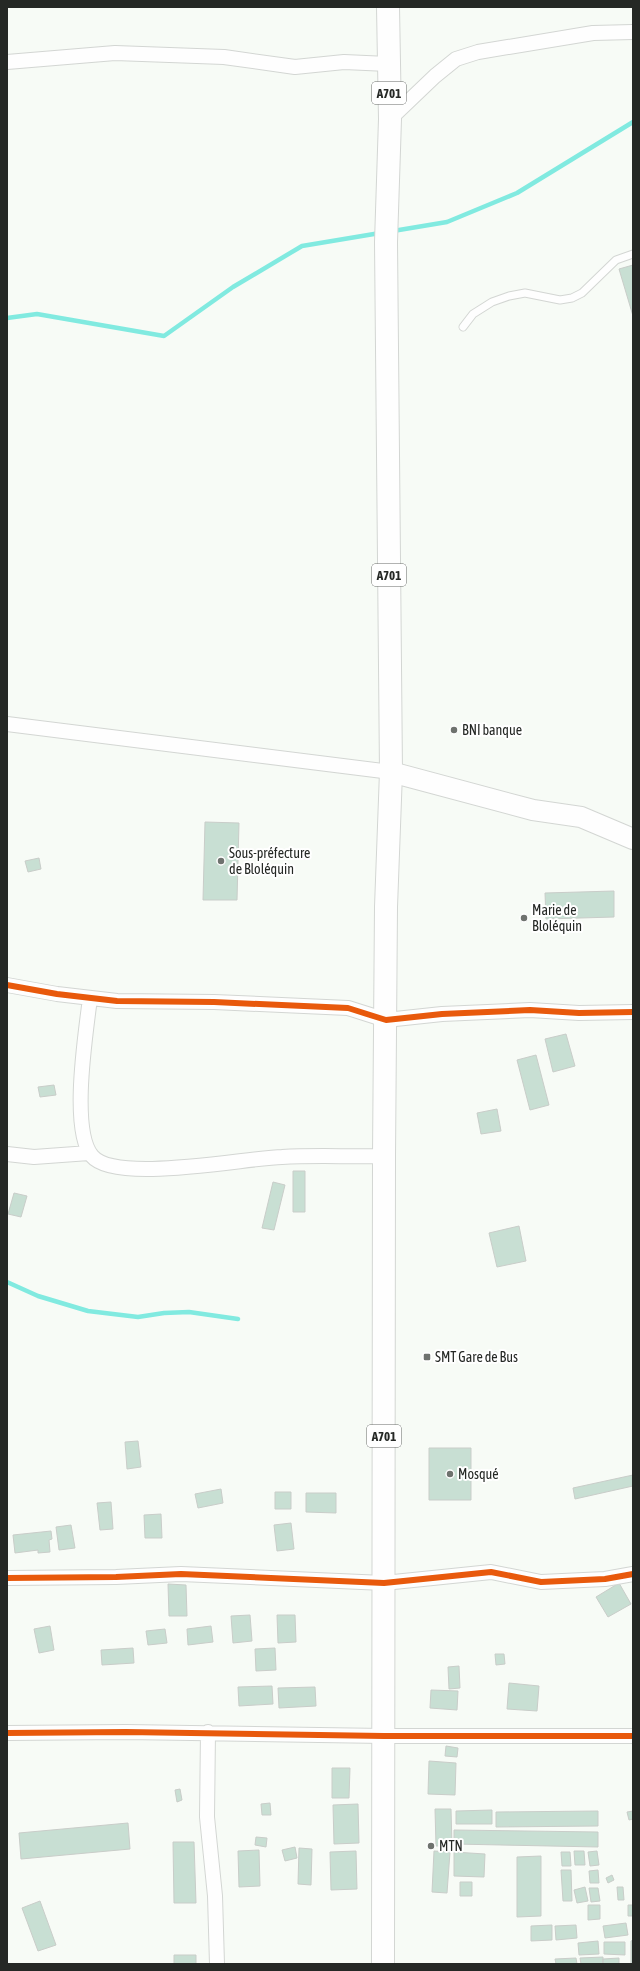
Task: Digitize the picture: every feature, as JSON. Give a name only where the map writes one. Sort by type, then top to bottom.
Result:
[{"type":"highway","name":"A701","points":[[383,1964],[384,1156],[386,908],[391,772],[386,242],[386,179],[390,120],[388,7]]},
{"type":"main road","points":[[391,772],[533,810],[581,817],[633,839]]},
{"type":"street","points":[[390,120],[435,76],[456,59],[478,52],[594,33],[633,32]]},
{"type":"street","points":[[7,62],[100,52],[224,57],[295,67],[344,62],[388,64]]},
{"type":"street","points":[[7,724],[391,772]]},
{"type":"street","points":[[7,985],[117,1001],[214,1002],[348,1008],[386,1020],[442,1014],[530,1010],[579,1013],[633,1012]]},
{"type":"street","points":[[90,998],[81,1094],[81,1119],[89,1152],[96,1160],[103,1164],[144,1169],[182,1168],[281,1157],[384,1156]]},
{"type":"street","points":[[7,1154],[34,1157],[89,1152]]},
{"type":"street","points":[[7,1578],[116,1577],[181,1574],[384,1583],[491,1572],[541,1582],[605,1579],[633,1574]]},
{"type":"street","points":[[208,1732],[207,1817],[215,1896],[217,1964]]},
{"type":"street","points":[[7,1733],[208,1732],[384,1736],[633,1736]]},
{"type":"lane","points":[[463,326],[473,314],[492,302],[509,296],[524,293],[560,300],[572,298],[582,293],[616,260],[633,254]]},
{"type":"building","points":[[633,265],[633,316],[619,269]]},
{"type":"building","name":"Sous-préfecture de Bloléquin","points":[[205,822],[239,823],[237,900],[203,900]]},
{"type":"building","points":[[39,858],[41,869],[28,872],[25,861]]},
{"type":"building","points":[[614,891],[614,917],[546,919],[545,893]]},
{"type":"building","points":[[566,1034],[575,1066],[553,1072],[545,1039]]},
{"type":"building","points":[[536,1055],[549,1105],[530,1110],[517,1060]]},
{"type":"building","points":[[54,1085],[56,1095],[40,1097],[38,1087]]},
{"type":"building","points":[[497,1109],[501,1131],[481,1134],[477,1113]]},
{"type":"building","points":[[293,1171],[305,1171],[305,1212],[293,1212]]},
{"type":"building","points":[[273,1182],[285,1185],[274,1230],[262,1228]]},
{"type":"building","points":[[14,1193],[27,1196],[21,1217],[8,1214]]},
{"type":"building","points":[[519,1226],[526,1261],[497,1267],[489,1233]]},
{"type":"building","points":[[138,1441],[141,1467],[127,1469],[125,1442]]},
{"type":"building","name":"Mosqué","points":[[429,1448],[471,1448],[471,1500],[429,1500]]},
{"type":"building","points":[[633,1475],[633,1486],[575,1499],[573,1488]]},
{"type":"building","points":[[221,1489],[223,1503],[198,1508],[195,1494]]},
{"type":"building","points":[[275,1492],[291,1492],[291,1509],[275,1509]]},
{"type":"building","points":[[306,1493],[336,1493],[336,1513],[306,1512]]},
{"type":"building","points":[[111,1502],[113,1529],[100,1530],[97,1503]]},
{"type":"building","points":[[161,1514],[162,1538],[145,1538],[144,1515]]},
{"type":"building","points":[[291,1523],[294,1549],[277,1551],[274,1525]]},
{"type":"building","points":[[71,1525],[75,1548],[59,1550],[56,1527]]},
{"type":"building","points":[[51,1531],[52,1539],[49,1540],[50,1552],[38,1553],[38,1550],[15,1553],[13,1535]]},
{"type":"building","points":[[619,1583],[631,1604],[608,1617],[596,1597]]},
{"type":"building","points":[[168,1584],[186,1585],[187,1616],[169,1616]]},
{"type":"building","points":[[250,1615],[252,1641],[233,1643],[231,1616]]},
{"type":"building","points":[[277,1615],[295,1615],[296,1642],[278,1643]]},
{"type":"building","points":[[50,1626],[54,1650],[39,1653],[34,1629]]},
{"type":"building","points":[[211,1626],[213,1642],[188,1645],[187,1629]]},
{"type":"building","points":[[165,1629],[167,1643],[148,1645],[146,1631]]},
{"type":"building","points":[[133,1648],[134,1663],[102,1665],[101,1650]]},
{"type":"building","points":[[275,1648],[276,1670],[256,1671],[255,1649]]},
{"type":"building","points":[[495,1654],[504,1654],[505,1664],[496,1665]]},
{"type":"building","points":[[459,1666],[460,1688],[449,1689],[448,1667]]},
{"type":"building","points":[[509,1683],[539,1686],[537,1711],[507,1709]]},
{"type":"building","points":[[272,1686],[273,1704],[239,1706],[238,1687]]},
{"type":"building","points":[[315,1687],[316,1706],[279,1708],[278,1688]]},
{"type":"building","points":[[431,1690],[458,1691],[457,1710],[430,1708]]},
{"type":"building","points":[[446,1746],[458,1748],[457,1757],[445,1756]]},
{"type":"building","points":[[429,1761],[456,1763],[455,1795],[428,1794]]},
{"type":"building","points":[[332,1768],[350,1768],[349,1798],[332,1798]]},
{"type":"building","points":[[180,1789],[182,1800],[177,1802],[175,1790]]},
{"type":"building","points":[[270,1803],[271,1815],[262,1815],[261,1804]]},
{"type":"building","points":[[358,1804],[359,1843],[334,1844],[333,1805]]},
{"type":"building","points":[[435,1809],[451,1809],[452,1846],[436,1846]]},
{"type":"building","points":[[492,1810],[492,1824],[456,1824],[456,1811]]},
{"type":"building","points":[[598,1811],[598,1826],[496,1827],[496,1812]]},
{"type":"building","points":[[633,1811],[633,1819],[629,1820],[627,1812]]},
{"type":"building","points":[[128,1823],[130,1849],[21,1859],[19,1833]]},
{"type":"building","points":[[454,1830],[598,1832],[598,1847],[454,1844]]},
{"type":"building","points":[[256,1837],[267,1838],[266,1847],[255,1845]]},
{"type":"building","points":[[173,1842],[194,1842],[196,1903],[174,1903]]},
{"type":"building","points":[[295,1847],[297,1858],[285,1861],[282,1850]]},
{"type":"building","points":[[299,1848],[312,1849],[311,1885],[298,1884]]},
{"type":"building","points":[[259,1850],[260,1886],[239,1887],[238,1851]]},
{"type":"building","points":[[356,1851],[357,1889],[331,1890],[330,1852]]},
{"type":"building","points":[[434,1851],[450,1852],[447,1893],[432,1892]]},
{"type":"building","points":[[574,1851],[584,1851],[585,1865],[575,1865]]},
{"type":"building","points":[[597,1851],[599,1865],[590,1866],[588,1852]]},
{"type":"building","points":[[454,1852],[485,1854],[484,1877],[454,1876]]},
{"type":"building","points":[[561,1852],[570,1852],[571,1866],[562,1866]]},
{"type":"building","points":[[541,1856],[541,1916],[517,1917],[517,1857]]},
{"type":"building","points":[[561,1870],[571,1870],[572,1901],[563,1901]]},
{"type":"building","points":[[598,1870],[599,1883],[590,1883],[589,1871]]},
{"type":"building","points":[[612,1875],[614,1880],[608,1883],[606,1878]]},
{"type":"building","points":[[460,1882],[472,1882],[472,1896],[460,1896]]},
{"type":"building","points":[[585,1887],[588,1901],[577,1903],[574,1890]]},
{"type":"building","points":[[617,1887],[623,1887],[624,1900],[618,1900]]},
{"type":"building","points":[[589,1888],[598,1888],[600,1901],[591,1902]]},
{"type":"building","points":[[40,1901],[56,1945],[38,1951],[22,1908]]},
{"type":"building","points":[[588,1905],[600,1905],[600,1919],[588,1920]]},
{"type":"building","points":[[628,1905],[633,1905],[633,1916],[628,1916]]},
{"type":"building","points":[[626,1923],[628,1935],[605,1938],[603,1926]]},
{"type":"building","points":[[552,1925],[552,1940],[531,1941],[531,1926]]},
{"type":"building","points":[[576,1925],[577,1938],[556,1940],[555,1926]]},
{"type":"building","points":[[633,1940],[633,1964],[631,1964],[631,1941]]},
{"type":"building","points":[[598,1941],[599,1954],[579,1955],[578,1943]]},
{"type":"building","points":[[604,1942],[625,1942],[625,1955],[604,1954]]},
{"type":"building","points":[[174,1955],[196,1955],[196,1964],[174,1964]]},
{"type":"building","points":[[603,1957],[603,1964],[581,1964],[580,1958]]},
{"type":"building","points":[[576,1958],[577,1964],[556,1964],[555,1959]]},
{"type":"building","points":[[619,1958],[619,1964],[603,1964],[603,1959]]},
{"type":"waterway","points":[[393,231],[447,222],[517,193],[633,122]]},
{"type":"waterway","points":[[7,318],[37,314],[164,336],[233,287],[302,246],[380,233]]},
{"type":"waterway","points":[[7,1282],[38,1296],[88,1311],[138,1317],[164,1313],[189,1312],[238,1319]]},
{"type":"cycle path","points":[[7,985],[57,994],[117,1001],[214,1002],[348,1008],[386,1020],[442,1014],[530,1010],[579,1013],[633,1012]]},
{"type":"cycle path","points":[[7,1578],[116,1577],[181,1574],[384,1583],[491,1572],[541,1582],[605,1579],[633,1574]]},
{"type":"cycle path","points":[[7,1733],[126,1732],[384,1736],[633,1736]]},
{"type":"place","name":"BNI banque","points":[[454,730]]},
{"type":"place","name":"Sous-préfecture de Bloléquin","points":[[221,861]]},
{"type":"place","name":"Marie de Bloléquin","points":[[524,918]]},
{"type":"place","name":"SMT Gare de Bus","points":[[427,1357]]},
{"type":"place","name":"Mosqué","points":[[450,1474]]},
{"type":"place","name":"MTN","points":[[431,1846]]}]
